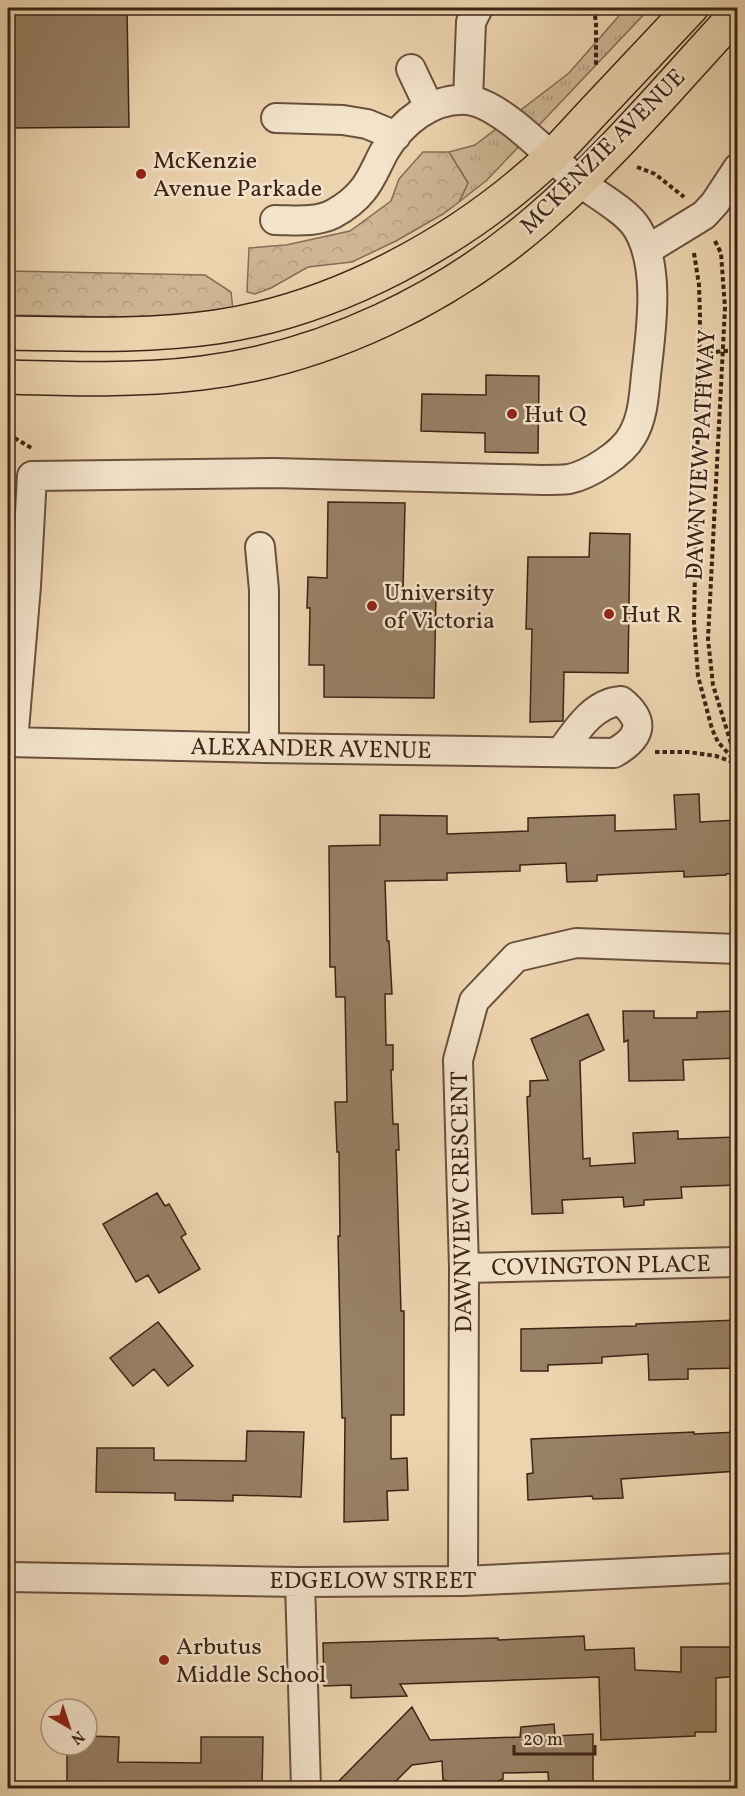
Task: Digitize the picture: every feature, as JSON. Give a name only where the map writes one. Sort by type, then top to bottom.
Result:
[{"type":"main road","name":"MCKENZIE AVENUE","points":[[8,333],[138,334],[219,327],[290,310],[360,284],[437,243],[496,203],[552,156],[691,8]]},
{"type":"main road","name":"MCKENZIE AVENUE","points":[[8,377],[128,378],[203,373],[270,360],[362,329],[392,315],[466,273],[525,231],[579,182],[738,12]]},
{"type":"street","points":[[468,100],[471,22],[478,8]]},
{"type":"street","points":[[411,69],[429,107]]},
{"type":"street","points":[[10,742],[26,586],[32,476],[274,473],[542,480],[570,478],[595,468],[616,454],[631,438],[642,408],[651,335],[652,294],[647,250],[636,226],[599,194],[579,182],[552,156],[489,106],[468,100],[429,107],[396,136],[363,190],[350,203],[331,215],[312,220],[275,220]]},
{"type":"street","points":[[276,118],[343,120],[367,124],[396,136]]},
{"type":"street","points":[[647,250],[704,215],[715,203],[738,168]]},
{"type":"street","points":[[260,547],[264,590],[264,748]]},
{"type":"street","points":[[561,752],[580,725],[595,711],[609,702],[621,701],[631,709],[637,721],[636,734],[629,744],[614,753]]},
{"type":"street","name":"ALEXANDER AVENUE","points":[[10,742],[614,753]]},
{"type":"street","name":"DAWNVIEW CRESCENT","points":[[463,1581],[464,1268],[458,1060],[474,1001],[516,957],[576,943],[738,949]]},
{"type":"street","name":"COVINGTON PLACE","points":[[464,1268],[738,1262]]},
{"type":"street","name":"EDGELOW STREET","points":[[8,1577],[300,1582],[463,1581],[738,1568]]},
{"type":"street","points":[[300,1582],[306,1788]]},
{"type":"path","points":[[594,8],[597,71]]},
{"type":"path","name":"DAWNVIEW PATHWAY","points":[[629,164],[655,174],[691,202],[704,215],[721,253],[725,308],[724,351],[708,639],[714,685],[737,763]]},
{"type":"path","name":"DAWNVIEW PATHWAY","points":[[676,234],[692,248],[696,261],[701,353],[694,622],[698,676],[712,729],[718,742],[737,763]]},
{"type":"path","points":[[701,353],[738,350]]},
{"type":"path","points":[[8,434],[35,450]]},
{"type":"path","points":[[614,753],[688,752],[716,756],[737,763]]},
{"type":"green space","points":[[623,8],[650,8],[487,180],[459,202],[468,183],[449,152],[475,145],[569,73],[618,17]]},
{"type":"green space","points":[[423,152],[449,152],[468,183],[459,202],[396,241],[352,262],[308,267],[271,288],[255,294],[247,292],[249,248],[286,245],[350,231],[391,201],[399,179]]},
{"type":"green space","points":[[8,271],[205,275],[231,292],[233,310],[173,318],[8,315]]},
{"type":"building","points":[[8,8],[127,8],[129,127],[8,128]]},
{"type":"building","name":"Hut Q","points":[[486,375],[539,376],[538,453],[485,452],[485,433],[421,431],[422,394],[486,395]]},
{"type":"building","points":[[328,502],[405,503],[403,593],[436,594],[434,698],[324,697],[324,665],[309,665],[310,608],[307,608],[308,577],[327,578]]},
{"type":"building","name":"Hut R","points":[[590,533],[630,534],[628,673],[564,672],[563,721],[530,722],[532,629],[526,629],[528,557],[589,557]]},
{"type":"building","points":[[699,794],[700,822],[738,820],[738,873],[684,877],[684,871],[597,875],[597,881],[567,882],[566,863],[520,865],[520,871],[447,873],[447,880],[385,881],[392,994],[385,994],[386,1045],[393,1045],[393,1070],[391,1070],[393,1124],[398,1124],[399,1150],[396,1150],[401,1311],[404,1311],[404,1415],[391,1415],[391,1459],[407,1458],[408,1490],[387,1491],[388,1520],[344,1522],[345,1418],[342,1418],[338,1236],[340,1236],[339,1152],[337,1152],[335,1102],[347,1102],[345,997],[336,997],[335,967],[330,967],[329,846],[380,845],[380,815],[447,816],[447,834],[528,831],[528,818],[615,815],[615,831],[676,829],[674,795]]},
{"type":"building","points":[[623,1011],[654,1011],[654,1018],[697,1018],[697,1012],[738,1011],[738,1058],[683,1060],[684,1080],[629,1081],[628,1040],[624,1042]]},
{"type":"building","points":[[588,1014],[604,1050],[580,1061],[583,1159],[590,1158],[590,1166],[635,1163],[633,1133],[678,1131],[678,1139],[738,1137],[738,1185],[681,1187],[682,1198],[644,1200],[644,1205],[624,1207],[623,1197],[562,1200],[563,1213],[532,1214],[527,1097],[530,1096],[530,1081],[548,1080],[531,1039]]},
{"type":"building","points":[[157,1193],[165,1206],[169,1204],[186,1234],[181,1237],[200,1269],[159,1293],[148,1275],[136,1282],[103,1224]]},
{"type":"building","points":[[738,1320],[738,1368],[688,1369],[688,1379],[649,1380],[648,1354],[602,1357],[602,1363],[548,1365],[548,1371],[521,1371],[521,1329]]},
{"type":"building","points":[[158,1322],[193,1366],[168,1386],[154,1369],[133,1386],[110,1358]]},
{"type":"building","points":[[247,1431],[304,1432],[301,1497],[233,1495],[233,1501],[175,1500],[175,1493],[96,1492],[97,1448],[154,1448],[154,1460],[246,1461]]},
{"type":"building","points":[[694,1432],[694,1434],[738,1432],[738,1471],[621,1479],[623,1498],[593,1499],[592,1496],[528,1500],[527,1474],[533,1473],[531,1439]]},
{"type":"building","points":[[584,1636],[585,1650],[634,1648],[635,1670],[681,1672],[681,1647],[738,1647],[738,1676],[716,1678],[716,1732],[695,1732],[695,1736],[601,1740],[599,1677],[400,1684],[407,1696],[351,1698],[351,1685],[324,1686],[323,1643]]},
{"type":"building","points":[[412,1707],[430,1740],[520,1737],[521,1727],[554,1724],[555,1736],[593,1734],[593,1787],[549,1788],[548,1772],[503,1773],[503,1779],[481,1788],[458,1788],[458,1783],[443,1780],[442,1761],[412,1765],[389,1788],[332,1788]]},
{"type":"building","points":[[99,1736],[119,1737],[118,1762],[201,1763],[201,1737],[263,1737],[262,1788],[67,1788],[67,1757],[99,1757]]},
{"type":"place","name":"McKenzie Avenue Parkade","points":[[141,174]]},
{"type":"place","name":"Hut Q","points":[[512,414]]},
{"type":"place","name":"University of Victoria","points":[[372,606]]},
{"type":"place","name":"Hut R","points":[[609,614]]},
{"type":"place","name":"Arbutus Middle School","points":[[164,1660]]}]
